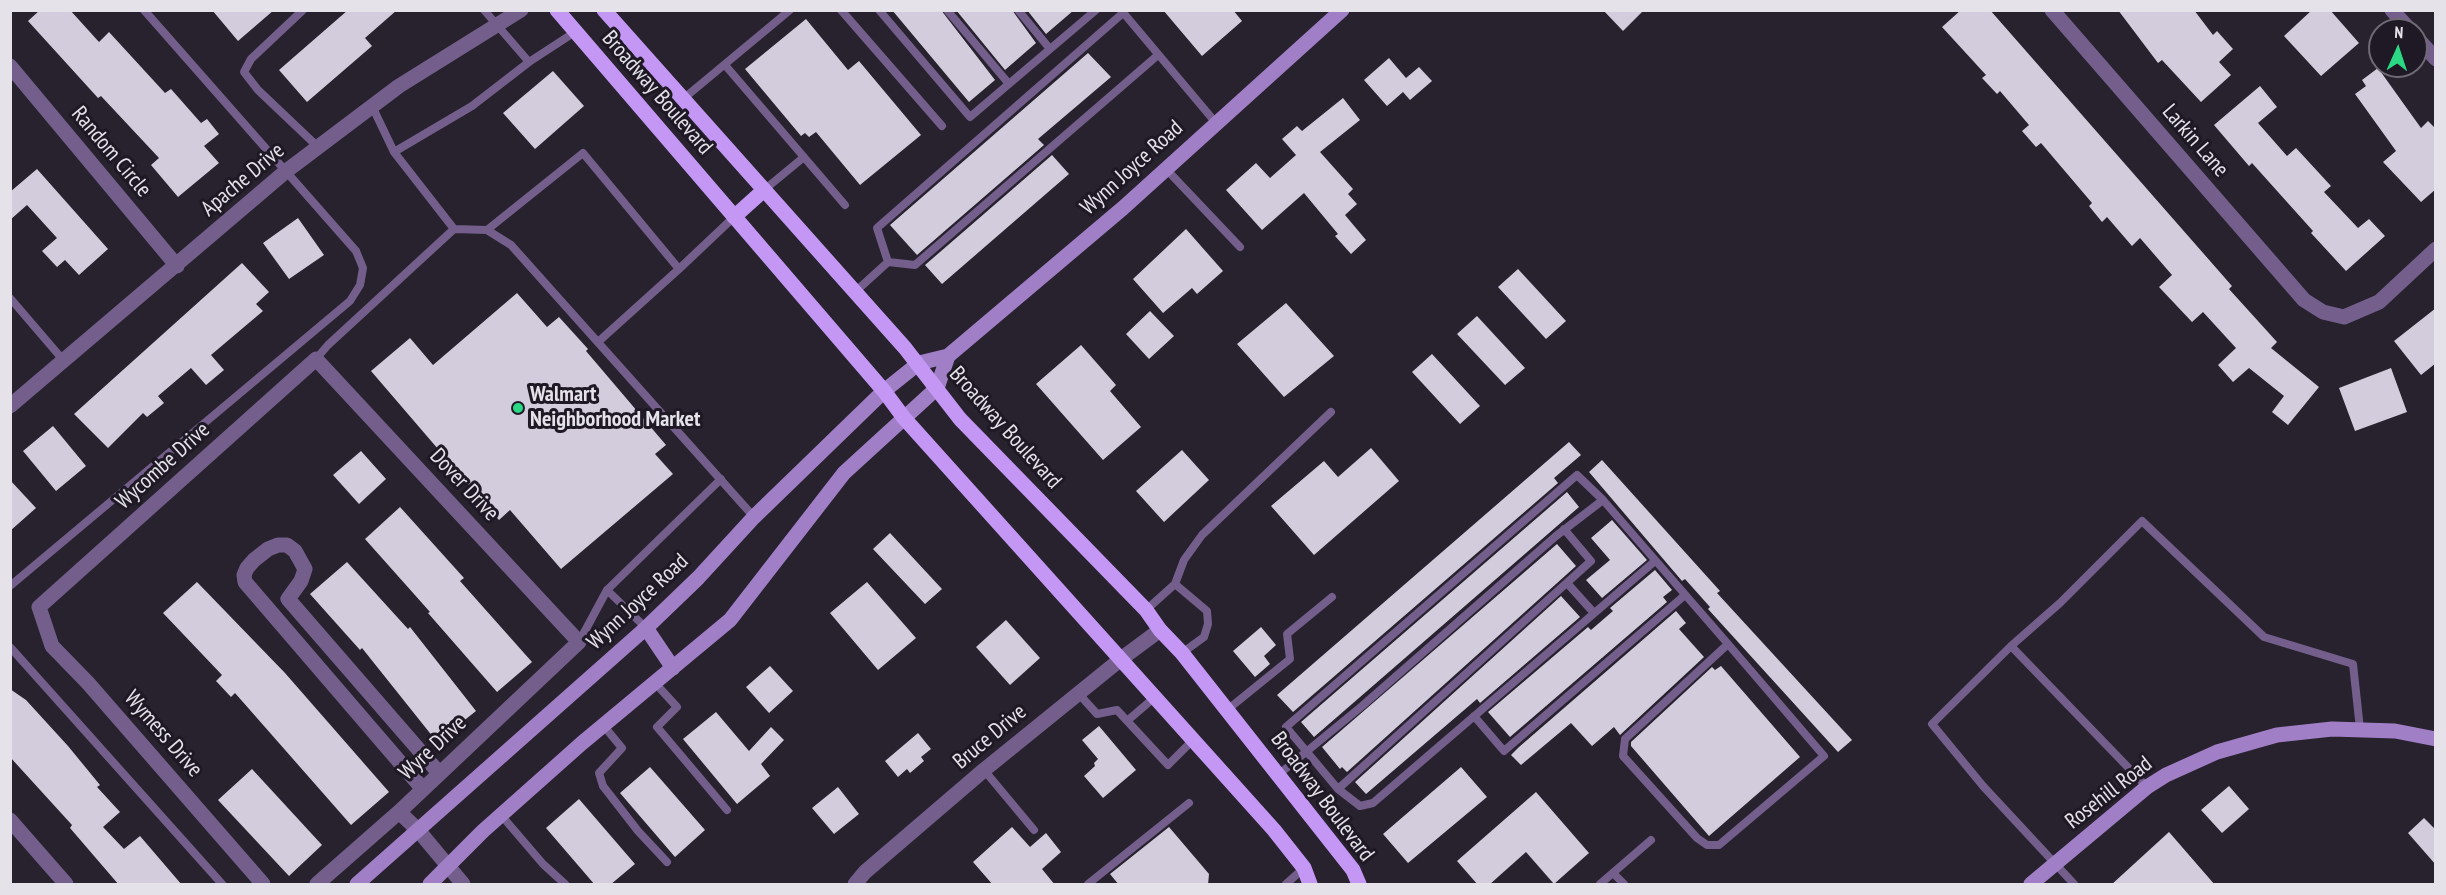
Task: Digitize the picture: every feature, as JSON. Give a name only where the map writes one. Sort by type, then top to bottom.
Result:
[{"type":"main road","name":"Broadway Boulevard","points":[[557,10],[904,418],[1274,830],[1304,868],[1310,885]]},
{"type":"main road","name":"Broadway Boulevard","points":[[604,10],[919,363],[960,419],[1146,610],[1353,870],[1359,885]]},
{"type":"main road","name":"Wynn Joyce Road","points":[[357,885],[646,628],[698,578],[754,517],[884,392],[919,363],[948,356],[1123,208],[1342,10]]},
{"type":"main road","points":[[734,217],[764,190]]},
{"type":"main road","points":[[429,885],[501,815],[603,725],[730,620],[844,473],[937,388],[948,356]]},
{"type":"main road","points":[[646,628],[673,668]]},
{"type":"main road","name":"Rosehill Road","points":[[2031,885],[2147,787],[2188,765],[2247,743],[2305,732],[2360,729],[2395,731],[2436,739]]},
{"type":"street","name":"Apache Drive","points":[[10,406],[285,172],[399,86],[521,10]]},
{"type":"street","name":"Larkin Lane","points":[[2052,10],[2304,300],[2323,312],[2344,317],[2379,302],[2436,249]]},
{"type":"street","name":"Random Circle","points":[[10,66],[177,266]]},
{"type":"street","name":"Wycombe Drive","points":[[39,607],[316,359]]},
{"type":"street","name":"Dover Drive","points":[[316,359],[579,642]]},
{"type":"street","points":[[272,614],[288,599],[301,581],[305,569],[295,551],[287,545],[278,545],[268,549],[254,560],[244,575],[244,582],[422,788]]},
{"type":"street","points":[[288,599],[439,773]]},
{"type":"street","name":"Wymess Drive","points":[[39,607],[52,646],[88,683],[263,885]]},
{"type":"street","name":"Bruce Drive","points":[[855,885],[865,872],[984,770],[1160,630]]},
{"type":"street","name":"Wyre Drive","points":[[317,885],[399,812],[579,642]]},
{"type":"street","points":[[340,693],[357,678]]},
{"type":"street","points":[[399,812],[418,830],[464,885]]},
{"type":"street","points":[[10,820],[66,885]]},
{"type":"lane","points":[[10,586],[350,301],[360,285],[363,268],[356,251],[144,10]]},
{"type":"lane","points":[[303,10],[250,59],[244,72],[258,90],[318,147]]},
{"type":"lane","points":[[484,10],[529,62]]},
{"type":"lane","points":[[683,99],[790,10]]},
{"type":"lane","points":[[841,10],[942,126]]},
{"type":"lane","points":[[879,10],[970,117],[1095,11]]},
{"type":"lane","points":[[947,10],[1009,84]]},
{"type":"lane","points":[[1018,10],[1050,49]]},
{"type":"lane","points":[[888,262],[877,228],[1122,12],[1216,123]]},
{"type":"lane","points":[[394,152],[472,105],[529,62],[575,32]]},
{"type":"lane","points":[[855,292],[888,262],[915,265],[1158,55]]},
{"type":"lane","points":[[725,65],[845,205]]},
{"type":"lane","points":[[372,106],[394,152],[454,229]]},
{"type":"lane","points":[[487,230],[583,153],[679,269]]},
{"type":"lane","points":[[764,190],[804,157]]},
{"type":"lane","points":[[1166,169],[1240,247]]},
{"type":"lane","points":[[598,342],[734,217]]},
{"type":"lane","points":[[316,359],[328,345],[454,229],[487,230],[511,245],[754,517]]},
{"type":"lane","points":[[10,298],[64,361]]},
{"type":"lane","points":[[1146,610],[1175,584],[1184,560],[1202,535],[1331,412]]},
{"type":"lane","points":[[1655,561],[1373,803],[1360,806],[1338,789],[1286,727],[1578,475],[1603,500],[1684,595],[1728,644],[1824,756],[1719,845],[1707,845],[1696,838],[1623,756],[1625,739],[1728,644]]},
{"type":"lane","points":[[579,642],[607,590],[721,479]]},
{"type":"lane","points":[[1278,775],[1362,706],[1564,529],[1603,500]]},
{"type":"lane","points":[[2074,885],[1983,786],[1932,724],[2011,646],[2060,603],[2142,521],[2264,637],[2353,664],[2360,729]]},
{"type":"lane","points":[[1338,789],[1591,561],[1564,529]]},
{"type":"lane","points":[[1567,583],[1594,613]]},
{"type":"lane","points":[[1175,584],[1207,611],[1208,624],[1204,637],[1182,653]]},
{"type":"lane","points":[[607,590],[646,628]]},
{"type":"lane","points":[[1474,716],[1504,751],[1684,595]]},
{"type":"lane","points":[[1227,710],[1290,658],[1287,634],[1332,597]]},
{"type":"lane","points":[[10,646],[222,885]]},
{"type":"lane","points":[[2011,646],[2147,787]]},
{"type":"lane","points":[[656,683],[677,707],[657,727],[728,810]]},
{"type":"lane","points":[[1078,693],[1097,714],[1117,710],[1168,765],[1193,740]]},
{"type":"lane","points":[[1128,721],[1155,698]]},
{"type":"lane","points":[[603,725],[622,748],[599,773],[603,786],[638,831],[668,862]]},
{"type":"lane","points":[[984,770],[1034,830]]},
{"type":"lane","points":[[1088,885],[1189,803]]},
{"type":"lane","points":[[501,815],[543,864],[565,885]]},
{"type":"lane","points":[[1600,885],[1651,840]]},
{"type":"lane","points":[[1286,885],[1304,868]]},
{"type":"lane","points":[[1613,873],[1624,885]]},
{"type":"building","points":[[40,10],[70,10],[99,42],[109,32],[165,93],[171,89],[201,123],[207,119],[219,134],[204,146],[219,163],[178,197],[151,165],[159,158],[101,96],[98,98],[28,21]]},
{"type":"building","points":[[212,10],[274,10],[238,41]]},
{"type":"building","points":[[348,10],[397,10],[365,38],[372,46],[307,102],[279,70]]},
{"type":"building","points":[[892,10],[941,10],[995,80],[969,102]]},
{"type":"building","points":[[956,10],[1012,10],[1036,43],[1005,70]]},
{"type":"building","points":[[1027,10],[1074,10],[1046,34]]},
{"type":"building","points":[[1163,10],[1233,10],[1242,21],[1202,56]]},
{"type":"building","points":[[1603,10],[1644,10],[1623,31]]},
{"type":"building","points":[[1961,10],[1990,10],[2232,286],[2229,289],[2277,342],[2271,348],[2319,387],[2288,425],[2272,412],[2284,396],[2249,368],[2233,382],[2218,365],[2236,348],[2203,312],[2192,322],[2159,287],[2172,275],[2140,238],[2132,246],[2107,217],[2102,222],[2089,206],[2092,203],[2041,143],[2036,147],[2022,131],[2029,125],[2000,91],[1997,94],[1982,78],[1986,75],[1942,27]]},
{"type":"building","points":[[2118,10],[2194,10],[2213,35],[2217,31],[2233,49],[2219,62],[2231,75],[2201,102],[2162,60],[2158,63]]},
{"type":"building","points":[[2312,10],[2330,10],[2359,43],[2321,76],[2284,36]]},
{"type":"building","points":[[806,19],[848,70],[859,61],[921,135],[860,185],[816,132],[809,137],[805,133],[801,136],[745,69]]},
{"type":"building","points":[[1088,53],[1111,77],[1038,139],[1044,145],[917,255],[890,225]]},
{"type":"building","points":[[1389,58],[1406,78],[1419,67],[1432,81],[1410,100],[1403,92],[1387,106],[1364,80]]},
{"type":"building","points":[[553,71],[584,106],[535,149],[503,113]]},
{"type":"building","points":[[2368,76],[2368,78],[2385,78],[2421,128],[2428,121],[2436,129],[2436,189],[2421,202],[2383,162],[2396,151],[2355,94],[2366,86],[2362,80]]},
{"type":"building","points":[[2260,86],[2277,107],[2258,123],[2287,156],[2296,148],[2331,186],[2324,192],[2358,228],[2369,219],[2385,236],[2346,271],[2252,163],[2249,166],[2214,125]]},
{"type":"building","points":[[1343,98],[1360,120],[1320,152],[1353,189],[1348,194],[1357,204],[1345,215],[1366,240],[1351,254],[1335,236],[1338,234],[1304,193],[1262,230],[1226,190],[1256,163],[1270,178],[1296,155],[1282,139],[1297,126],[1302,131]]},
{"type":"building","points":[[1052,155],[1069,174],[942,284],[925,265]]},
{"type":"building","points":[[37,169],[108,249],[79,275],[65,260],[57,267],[42,251],[57,238],[27,205],[10,220],[10,192]]},
{"type":"building","points":[[298,218],[324,255],[289,279],[263,243]]},
{"type":"building","points":[[1186,229],[1223,271],[1197,294],[1192,288],[1163,313],[1133,279]]},
{"type":"building","points":[[242,263],[269,292],[256,304],[263,311],[211,355],[224,370],[206,385],[191,368],[158,396],[164,403],[147,417],[143,413],[108,448],[74,414]]},
{"type":"building","points":[[1518,269],[1566,321],[1546,339],[1498,287]]},
{"type":"building","name":"Walmart Neighborhood Market","points":[[517,293],[547,327],[559,317],[588,349],[586,351],[666,445],[655,454],[673,474],[561,569],[510,510],[499,520],[371,371],[410,338],[433,365]]},
{"type":"building","points":[[1286,303],[1334,356],[1284,397],[1237,344]]},
{"type":"building","points":[[2436,308],[2436,363],[2421,375],[2394,341]]},
{"type":"building","points":[[1150,311],[1174,336],[1149,359],[1126,334]]},
{"type":"building","points":[[1477,316],[1525,368],[1505,385],[1457,334]]},
{"type":"building","points":[[1081,345],[1116,385],[1110,391],[1141,427],[1103,460],[1036,384]]},
{"type":"building","points":[[1432,354],[1480,406],[1460,424],[1412,372]]},
{"type":"building","points":[[2391,368],[2407,412],[2355,431],[2339,388]]},
{"type":"building","points":[[53,426],[86,466],[56,491],[23,451]]},
{"type":"building","points":[[1569,442],[1581,455],[1554,478],[1558,483],[1293,712],[1277,695]]},
{"type":"building","points":[[1371,448],[1399,481],[1314,555],[1271,506],[1324,461],[1338,477]]},
{"type":"building","points":[[1182,450],[1209,480],[1164,522],[1136,491]]},
{"type":"building","points":[[361,451],[386,479],[359,504],[333,475]]},
{"type":"building","points":[[1602,460],[1720,591],[1717,593],[1852,740],[1838,752],[1708,609],[1710,607],[1685,579],[1682,581],[1589,472]]},
{"type":"building","points":[[10,480],[36,508],[10,531]]},
{"type":"building","points":[[1567,492],[1579,507],[1314,737],[1301,722]]},
{"type":"building","points":[[400,507],[464,578],[460,581],[532,662],[497,692],[365,539]]},
{"type":"building","points":[[1612,520],[1647,560],[1602,598],[1586,580],[1610,560],[1591,538]]},
{"type":"building","points":[[890,533],[942,589],[925,604],[873,549]]},
{"type":"building","points":[[1557,544],[1576,566],[1347,772],[1342,767],[1340,769],[1322,747]]},
{"type":"building","points":[[347,562],[408,629],[410,627],[476,711],[437,742],[362,648],[360,650],[310,594]]},
{"type":"building","points":[[1655,570],[1672,590],[1663,597],[1667,602],[1510,737],[1488,712],[1588,627],[1591,630],[1613,611],[1610,608]]},
{"type":"building","points":[[197,582],[285,673],[389,792],[351,825],[235,693],[231,697],[216,681],[222,675],[163,613]]},
{"type":"building","points":[[867,582],[916,638],[878,670],[830,613]]},
{"type":"building","points":[[1561,596],[1580,617],[1480,703],[1477,699],[1366,794],[1355,782]]},
{"type":"building","points":[[1676,611],[1686,623],[1679,629],[1704,657],[1620,735],[1614,727],[1592,746],[1571,723],[1521,765],[1511,755],[1519,747]]},
{"type":"building","points":[[1006,620],[1040,658],[1010,685],[976,647]]},
{"type":"building","points":[[1261,627],[1276,645],[1264,656],[1270,664],[1255,677],[1233,651]]},
{"type":"building","points":[[770,666],[793,691],[769,713],[746,687]]},
{"type":"building","points":[[1721,666],[1800,757],[1709,836],[1631,746],[1631,742],[1712,667],[1715,670]]},
{"type":"building","points":[[10,689],[26,700],[68,746],[100,785],[97,787],[120,812],[103,827],[124,849],[140,836],[182,885],[119,885],[70,828],[72,825],[10,757]]},
{"type":"building","points":[[716,712],[749,751],[771,727],[784,740],[761,764],[770,776],[737,804],[683,739]]},
{"type":"building","points":[[1099,726],[1136,770],[1103,798],[1084,776],[1095,766],[1094,763],[1098,759],[1082,740]]},
{"type":"building","points":[[918,733],[931,749],[921,757],[924,761],[910,773],[907,769],[898,777],[885,761]]},
{"type":"building","points":[[650,767],[705,830],[675,857],[620,793]]},
{"type":"building","points":[[1461,767],[1487,797],[1408,863],[1383,834]]},
{"type":"building","points":[[252,769],[322,845],[289,876],[218,800]]},
{"type":"building","points":[[2229,786],[2249,809],[2222,833],[2201,810]]},
{"type":"building","points":[[838,787],[859,814],[834,834],[812,808]]},
{"type":"building","points":[[1536,792],[1589,853],[1554,884],[1526,852],[1489,885],[1478,885],[1457,861]]},
{"type":"building","points":[[579,799],[635,864],[610,885],[595,885],[546,828]]},
{"type":"building","points":[[2424,818],[2436,830],[2436,865],[2408,833]]},
{"type":"building","points":[[1012,827],[1030,847],[1046,833],[1061,852],[1042,869],[1055,885],[993,885],[973,862]]},
{"type":"building","points":[[1169,827],[1209,874],[1208,885],[1119,885],[1110,874]]},
{"type":"building","points":[[2169,832],[2215,885],[2111,885]]},
{"type":"place","name":"Walmart Neighborhood Market","points":[[518,408]]}]
